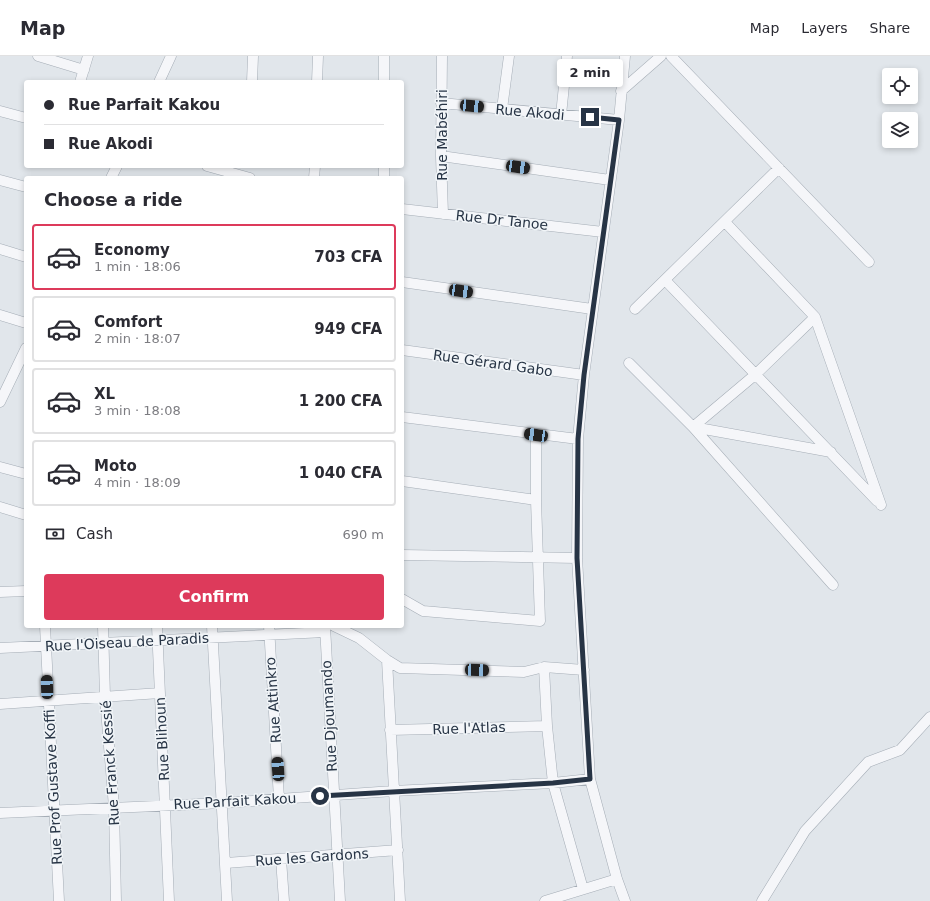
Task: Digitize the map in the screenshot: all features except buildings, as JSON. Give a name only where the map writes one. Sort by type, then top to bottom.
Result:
[{"type":"street","points":[[38,56],[84,70]]},
{"type":"street","points":[[81,80],[88,56]]},
{"type":"street","points":[[160,80],[171,56]]},
{"type":"street","points":[[252,80],[253,56]]},
{"type":"street","points":[[317,80],[318,56]]},
{"type":"street","points":[[384,56],[384,80]]},
{"type":"street","name":"Rue Mabéhiri","points":[[442,56],[441,156],[443,214]]},
{"type":"street","points":[[502,109],[508,56]]},
{"type":"street","points":[[562,115],[567,56]]},
{"type":"street","points":[[625,56],[619,120],[584,375],[578,439],[577,558],[590,779],[617,879],[625,901]]},
{"type":"street","points":[[621,91],[660,56]]},
{"type":"street","points":[[671,56],[869,262]]},
{"type":"street","name":"Rue Akodi","points":[[441,103],[619,120]]},
{"type":"street","points":[[0,111],[24,117]]},
{"type":"street","points":[[441,156],[610,180]]},
{"type":"street","points":[[214,168],[243,176]]},
{"type":"street","points":[[635,310],[779,168]]},
{"type":"street","points":[[0,180],[24,186]]},
{"type":"street","name":"Rue Dr Tanoe","points":[[404,209],[603,232]]},
{"type":"street","points":[[665,280],[880,505],[815,317],[725,222]]},
{"type":"street","points":[[0,249],[24,255]]},
{"type":"street","points":[[404,282],[592,309]]},
{"type":"street","points":[[0,315],[24,322]]},
{"type":"street","points":[[693,427],[756,374],[815,317]]},
{"type":"street","name":"Rue Gérard Gabo","points":[[404,350],[584,375]]},
{"type":"street","points":[[0,402],[24,352]]},
{"type":"street","points":[[629,363],[693,427],[833,585]]},
{"type":"street","points":[[404,417],[536,435],[578,439]]},
{"type":"street","points":[[693,427],[831,452]]},
{"type":"street","points":[[404,600],[423,611],[540,621],[537,558],[536,435]]},
{"type":"street","points":[[0,467],[24,473]]},
{"type":"street","points":[[404,481],[536,500]]},
{"type":"street","points":[[0,508],[24,514]]},
{"type":"street","points":[[404,555],[577,558]]},
{"type":"street","points":[[0,592],[24,591]]},
{"type":"street","name":"Rue Prof Gustave Koffi","points":[[45,628],[60,901]]},
{"type":"street","name":"Rue Franck Kessié","points":[[103,628],[105,697],[114,807],[116,901]]},
{"type":"street","name":"Rue Blihoun","points":[[157,628],[169,901]]},
{"type":"street","points":[[212,628],[227,901]]},
{"type":"street","points":[[338,628],[359,638],[387,660],[400,668],[524,672],[544,668],[584,670]]},
{"type":"street","name":"Rue l'Oiseau de Paradis","points":[[0,648],[213,638],[269,630],[325,629]]},
{"type":"street","name":"Rue Djoumando","points":[[325,629],[340,901]]},
{"type":"street","name":"Rue Attinkro","points":[[269,630],[279,799]]},
{"type":"street","points":[[387,660],[400,901]]},
{"type":"street","points":[[544,668],[547,726],[553,783],[583,889]]},
{"type":"street","points":[[0,704],[160,693]]},
{"type":"street","points":[[762,901],[805,832],[868,762],[900,750],[930,717]]},
{"type":"street","name":"Rue l'Atlas","points":[[390,730],[547,726]]},
{"type":"street","name":"Rue Parfait Kakou","points":[[0,813],[222,803],[393,791],[553,783],[590,779]]},
{"type":"street","name":"Rue les Gardons","points":[[226,864],[398,850]]},
{"type":"street","points":[[281,859],[284,901]]},
{"type":"street","points":[[545,901],[617,879]]},
{"type":"route","points":[[320,796],[553,783],[590,779],[577,558],[578,439],[584,375],[619,120],[590,117]]}]
